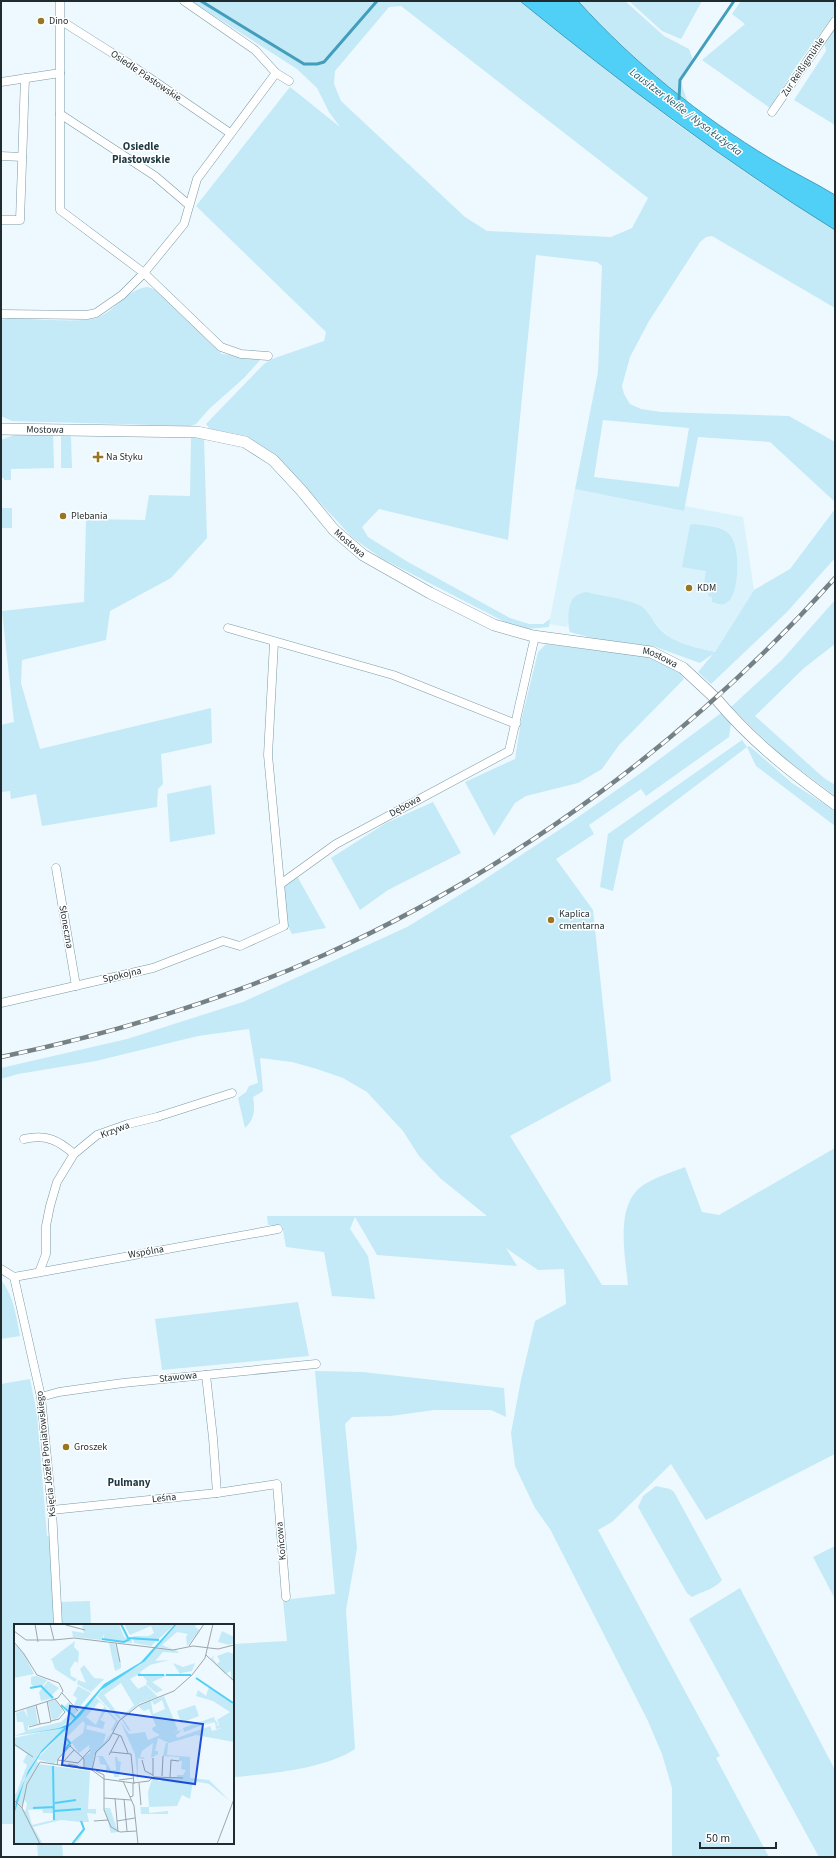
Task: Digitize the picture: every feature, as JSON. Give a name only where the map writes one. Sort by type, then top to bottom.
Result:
[{"type":"street","points":[[60,1],[60,210],[144,273],[221,347],[241,354],[268,356]]},
{"type":"street","points":[[184,1],[255,50],[276,73],[289,81]]},
{"type":"street","name":"Osiedle Piastowskie","points":[[60,20],[128,63],[230,133]]},
{"type":"street","name":"Zur Reißigmühle","points":[[772,112],[835,21]]},
{"type":"street","points":[[1,82],[60,73]]},
{"type":"street","points":[[1,314],[76,317],[96,313],[122,295],[144,273],[184,224],[197,179],[276,73]]},
{"type":"street","points":[[1,220],[20,220],[26,78]]},
{"type":"street","points":[[60,114],[155,176],[189,205]]},
{"type":"street","points":[[1,156],[22,157]]},
{"type":"street","name":"Mostowa","points":[[1,429],[197,432],[245,442],[273,460],[301,490],[334,530],[363,555],[430,593],[494,625],[535,636],[652,652],[684,668],[712,695],[745,732],[761,747],[793,774],[835,804]]},
{"type":"street","points":[[228,628],[393,675],[516,724]]},
{"type":"street","name":"Dębowa","points":[[282,883],[336,844],[509,751],[535,636]]},
{"type":"street","points":[[274,642],[268,755],[274,827],[282,883]]},
{"type":"street","name":"Słoneczna","points":[[56,868],[76,986]]},
{"type":"street","name":"Spokojna","points":[[1,1003],[153,968],[223,941],[240,946],[284,926],[282,883]]},
{"type":"street","name":"Krzywa","points":[[40,1270],[46,1254],[46,1226],[57,1182],[74,1154],[98,1135],[128,1124],[157,1117],[232,1093]]},
{"type":"street","points":[[24,1139],[40,1136],[52,1138],[63,1144],[74,1154]]},
{"type":"street","name":"Wspólna","points":[[14,1276],[40,1270],[278,1229]]},
{"type":"street","points":[[1,1269],[14,1276]]},
{"type":"street","name":"Księcia Józefa Poniatowskiego","points":[[14,1276],[41,1397],[52,1510],[58,1624]]},
{"type":"street","name":"Stawowa","points":[[41,1397],[59,1392],[91,1387],[316,1364]]},
{"type":"street","points":[[206,1375],[217,1493]]},
{"type":"street","name":"Leśna","points":[[52,1510],[217,1493],[277,1484]]},
{"type":"street","name":"Końcowa","points":[[277,1484],[286,1597]]},
{"type":"shaded area","points":[[191,1],[520,1],[674,122],[758,181],[835,230],[835,308],[712,236],[706,237],[700,242],[649,321],[630,357],[622,386],[624,394],[630,404],[641,409],[661,412],[789,416],[835,442],[835,502],[770,442],[698,437],[684,511],[575,489],[598,372],[602,266],[597,262],[536,255],[508,540],[379,509],[362,527],[368,537],[408,562],[510,618],[529,624],[543,624],[550,619],[549,627],[527,629],[507,623],[381,558],[353,538],[276,456],[247,436],[210,429],[206,424],[264,364],[272,359],[324,341],[326,332],[196,206],[290,87],[340,127],[329,112],[317,88],[297,69]],"holes":[[[401,6],[648,198],[632,228],[611,237],[487,231],[465,217],[341,101],[334,84],[335,71],[389,7]],[[603,420],[689,428],[679,487],[594,477]]]},
{"type":"shaded area","points":[[578,1],[625,1],[664,36],[689,49],[693,60],[680,80],[688,103],[631,54]]},
{"type":"shaded area","points":[[629,1],[702,1],[681,39],[662,31]]},
{"type":"shaded area","points":[[741,1],[835,1],[835,14],[797,65],[770,108],[702,60],[745,24],[732,14]]},
{"type":"shaded area","points":[[835,27],[835,125],[794,100],[826,51],[824,42]]},
{"type":"shaded area","points":[[148,287],[156,290],[222,354],[261,359],[244,378],[209,409],[196,424],[190,426],[12,421],[1,416],[1,320],[9,318],[69,320],[92,319],[99,317],[111,309],[134,291]]},
{"type":"shaded area","points":[[19,433],[53,434],[54,468],[11,469],[11,480],[4,480],[4,478],[1,478],[1,440]]},
{"type":"shaded area","points":[[61,434],[69,434],[71,437],[72,468],[61,468]]},
{"type":"shaded area","points":[[191,437],[204,438],[207,538],[171,578],[110,611],[106,640],[22,660],[21,683],[40,749],[211,708],[212,743],[161,754],[163,784],[158,789],[157,807],[42,826],[36,794],[11,799],[10,791],[1,792],[1,725],[14,722],[2,611],[84,602],[86,519],[145,520],[149,495],[190,496]]},
{"type":"shaded area","points":[[575,489],[683,511],[685,506],[743,517],[754,590],[715,652],[684,645],[671,638],[658,627],[646,610],[572,601],[567,627],[549,624]]},
{"type":"shaded area","points":[[1,508],[12,508],[12,528],[1,528]]},
{"type":"shaded area","points":[[835,509],[835,558],[787,612],[711,684],[698,672],[713,654],[700,663],[653,646],[596,639],[570,632],[568,621],[572,600],[576,596],[586,592],[637,604],[646,611],[657,626],[669,637],[684,644],[715,652],[754,590],[790,569]]},
{"type":"shaded area","points":[[694,524],[722,529],[729,534],[733,540],[737,559],[736,581],[731,599],[724,604],[712,602],[712,597],[708,596],[711,586],[704,584],[706,571],[682,567],[690,525]]},
{"type":"shaded area","points":[[835,600],[835,644],[804,668],[755,716],[824,778],[835,785],[835,796],[779,754],[731,707],[782,660]]},
{"type":"shaded area","points":[[546,644],[649,657],[678,670],[684,679],[619,745],[602,769],[578,783],[526,796],[515,803],[494,836],[465,782],[515,759],[521,721],[538,652]]},
{"type":"shaded area","points":[[721,713],[731,724],[729,737],[646,796],[641,789],[589,825],[594,834],[556,859],[593,910],[611,1081],[510,1136],[602,1285],[628,1285],[624,1245],[625,1216],[629,1203],[635,1192],[645,1184],[685,1167],[702,1212],[719,1215],[835,1148],[835,1454],[706,1520],[671,1464],[612,1522],[598,1530],[720,1756],[716,1758],[769,1857],[672,1857],[672,1788],[662,1754],[647,1719],[596,1619],[550,1529],[535,1508],[515,1466],[511,1433],[521,1380],[535,1321],[566,1304],[564,1269],[538,1270],[506,1248],[517,1266],[377,1255],[355,1217],[350,1229],[368,1256],[375,1299],[332,1296],[324,1252],[286,1247],[282,1225],[268,1225],[267,1216],[487,1216],[440,1178],[419,1156],[403,1131],[367,1092],[343,1078],[292,1062],[260,1058],[263,1091],[253,1097],[254,1114],[251,1121],[245,1128],[238,1098],[246,1092],[249,1086],[258,1083],[249,1029],[198,1036],[96,1061],[18,1074],[1,1079],[1,1068],[127,1039],[243,1002],[407,927],[479,883],[571,822],[645,770]]},
{"type":"shaded area","points":[[742,740],[747,747],[624,840],[613,891],[600,887],[608,834]]},
{"type":"shaded area","points":[[749,746],[754,750],[792,783],[835,811],[835,826],[756,766],[747,747]]},
{"type":"shaded area","points":[[211,785],[215,834],[170,842],[167,794]]},
{"type":"shaded area","points":[[433,802],[461,853],[388,890],[360,910],[331,858],[386,823]]},
{"type":"shaded area","points":[[297,876],[326,928],[292,934],[287,924],[284,884]]},
{"type":"shaded area","points":[[1,1280],[12,1299],[20,1336],[1,1339]]},
{"type":"shaded area","points":[[298,1302],[309,1356],[162,1370],[155,1319]]},
{"type":"shaded area","points":[[315,1371],[363,1372],[504,1388],[506,1417],[491,1410],[434,1410],[391,1416],[352,1417],[345,1424],[357,1548],[346,1610],[355,1749],[343,1756],[313,1766],[280,1772],[234,1777],[234,1644],[287,1641],[283,1600],[335,1594]]},
{"type":"shaded area","points":[[30,1379],[37,1414],[47,1536],[50,1536],[55,1624],[14,1624],[14,1824],[1,1824],[1,1384]]},
{"type":"shaded area","points":[[656,1486],[670,1489],[674,1492],[722,1580],[712,1588],[692,1597],[687,1593],[638,1507],[643,1496]]},
{"type":"shaded area","points":[[835,1546],[835,1599],[813,1557]]},
{"type":"shaded area","points":[[740,1588],[835,1770],[835,1857],[819,1857],[689,1619]]},
{"type":"shaded area","points":[[90,1601],[91,1624],[60,1624],[58,1602]]},
{"type":"shaded area","points":[[37,1844],[62,1844],[63,1857],[38,1857]]},
{"type":"water","name":"Lausitzer Neiße / Nysa Łużycka","points":[[520,1],[578,1],[599,24],[645,67],[693,106],[771,159],[835,195],[835,230],[753,177],[713,149],[596,62]]},
{"type":"waterway","points":[[201,1],[304,64],[317,64],[324,62],[377,1]]},
{"type":"waterway","name":"Lausitzer Neiße / Nysa Łużycka","points":[[679,99],[680,80],[734,1]]},
{"type":"railway","points":[[1,1057],[124,1027],[165,1015],[246,987],[324,955],[396,920],[466,881],[533,839],[599,793],[662,744],[723,692],[780,636],[835,578]]},
{"type":"place","name":"Dino","points":[[41,21]]},
{"type":"place","name":"Na Styku","points":[[98,457]]},
{"type":"place","name":"Plebania","points":[[63,516]]},
{"type":"place","name":"KDM","points":[[689,588]]},
{"type":"place","name":"Kaplica cmentarna","points":[[551,920]]},
{"type":"place","name":"Groszek","points":[[66,1447]]},
{"type":"district","name":"Osiedle Piastowskie","points":[[141,152]]},
{"type":"district","name":"Pulmany","points":[[129,1482]]}]
